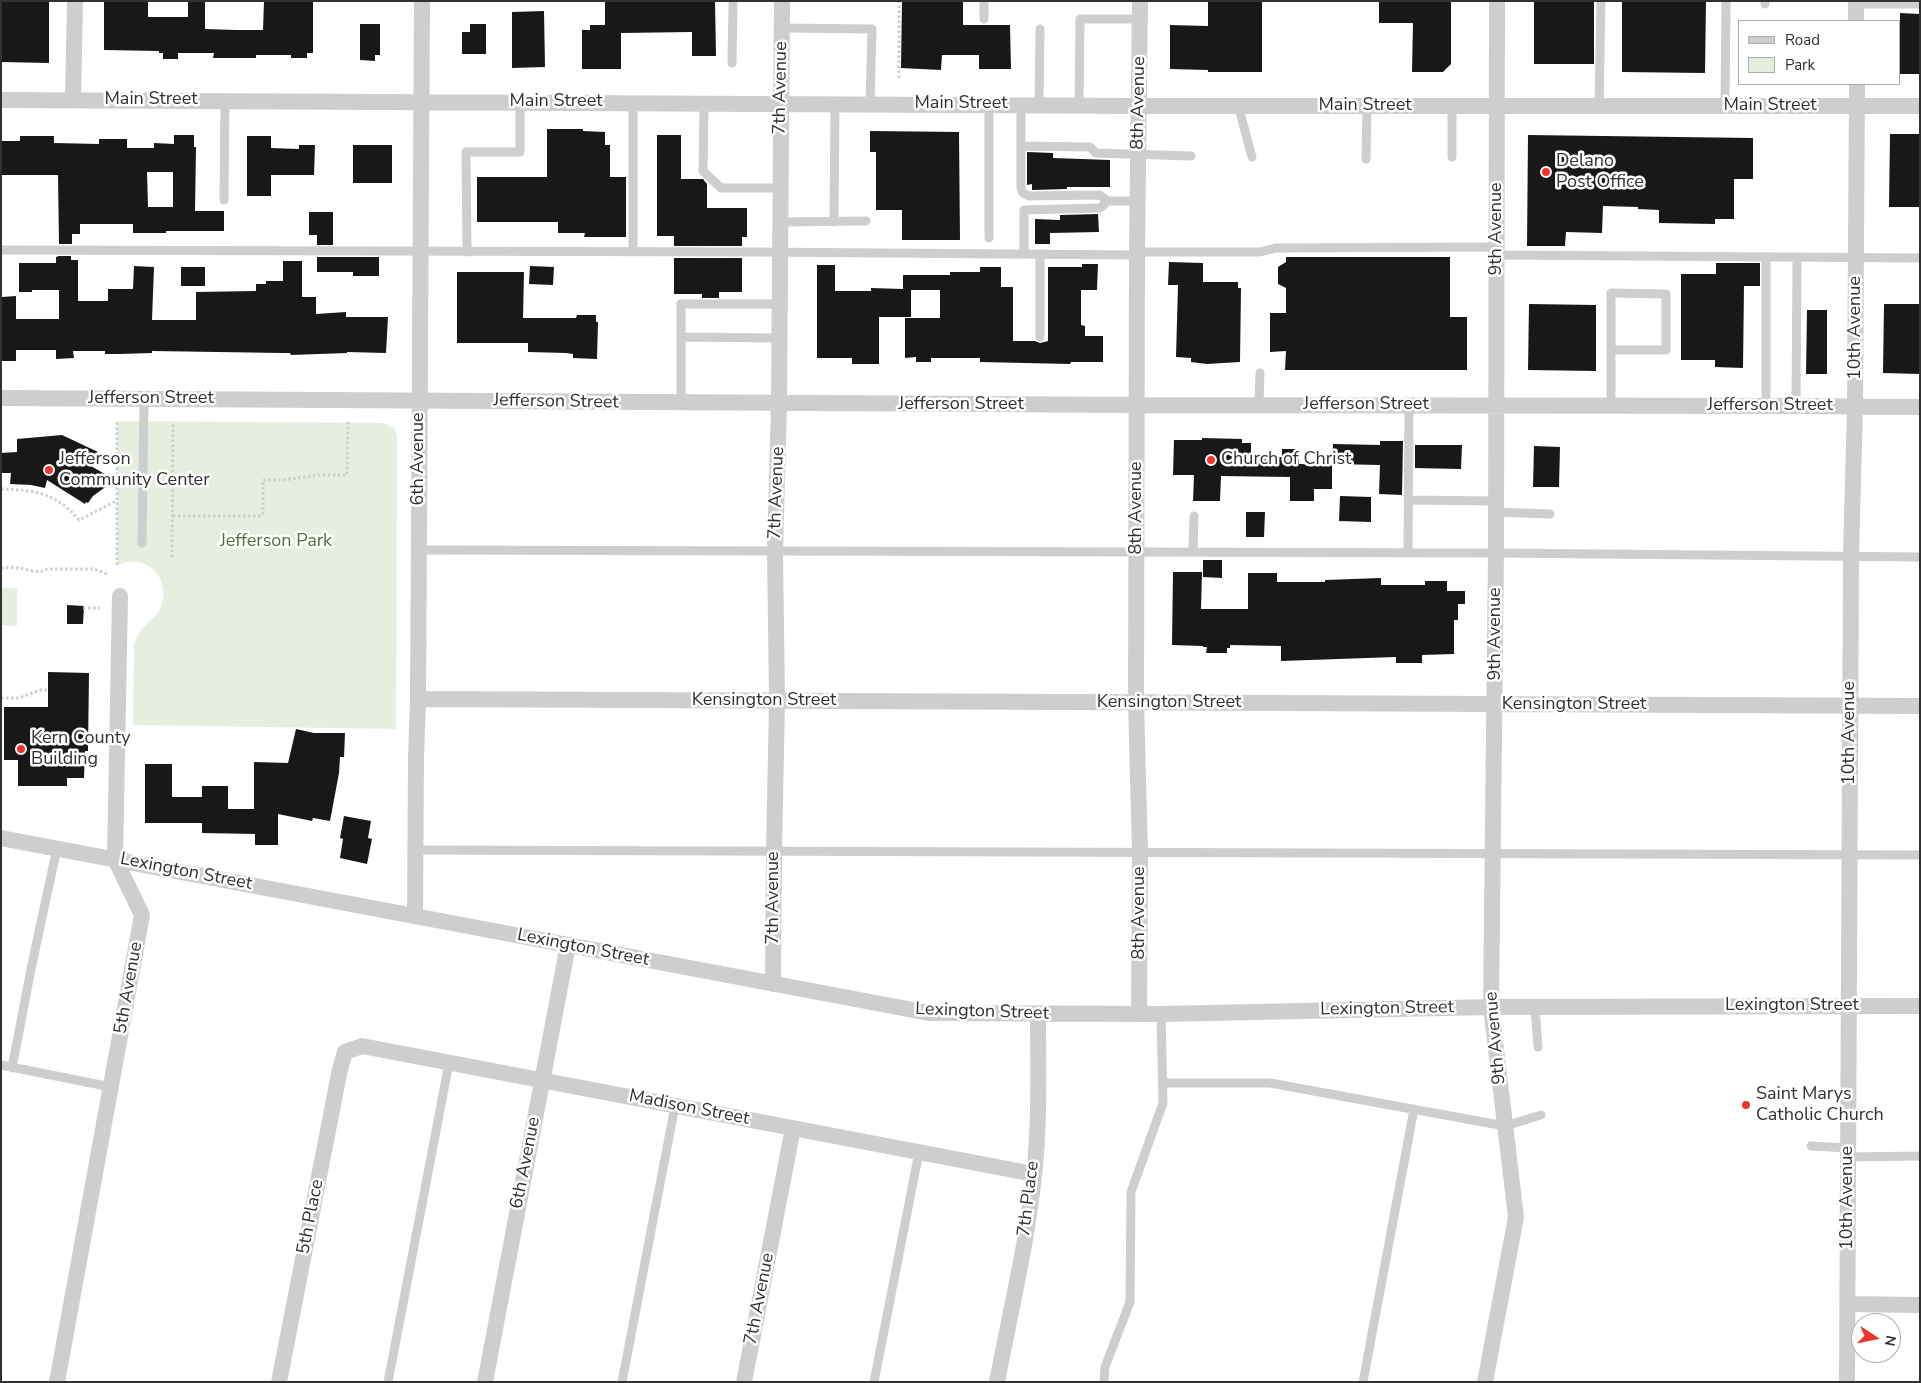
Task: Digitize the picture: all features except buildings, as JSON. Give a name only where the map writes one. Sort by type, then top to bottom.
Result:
[{"type":"street","points":[[74,100],[75,1]]},
{"type":"street","name":"6th Avenue","points":[[415,916],[422,1]]},
{"type":"street","name":"7th Avenue","points":[[773,984],[778,701],[775,552],[780,338],[782,1]]},
{"type":"street","name":"8th Avenue","points":[[1139,1014],[1140,853],[1136,703],[1136,552],[1140,1]]},
{"type":"street","name":"9th Avenue","points":[[1485,1382],[1516,1217],[1491,1007],[1491,853],[1495,705],[1496,553],[1497,1]]},
{"type":"street","points":[[1856,3],[1856,20]]},
{"type":"street","name":"10th Avenue","points":[[1847,1382],[1851,556],[1855,407],[1857,85]]},
{"type":"street","name":"Main Street","points":[[1,100],[1139,106],[1920,106]]},
{"type":"street","name":"Jefferson Street","points":[[1,398],[779,404],[1920,407]]},
{"type":"street","name":"5th Avenue","points":[[57,1382],[142,915],[115,859],[120,596]]},
{"type":"street","name":"Kensington Street","points":[[418,699],[1920,706]]},
{"type":"street","name":"Lexington Street","points":[[1,838],[929,1013],[1161,1014],[1491,1007],[1920,1006]]},
{"type":"street","name":"6th Avenue","points":[[486,1382],[568,945]]},
{"type":"street","name":"7th Place","points":[[997,1382],[1024,1239],[1034,1174],[1038,1103],[1038,1014]]},
{"type":"street","name":"Madison Street","points":[[345,1052],[362,1046],[1034,1174]]},
{"type":"street","name":"5th Place","points":[[279,1382],[340,1069],[345,1052]]},
{"type":"street","name":"7th Avenue","points":[[744,1382],[793,1128]]},
{"type":"street","points":[[1848,1304],[1920,1305]]},
{"type":"lane","points":[[732,63],[733,1]]},
{"type":"lane","points":[[984,1],[984,20]]},
{"type":"lane","points":[[1599,106],[1601,1]]},
{"type":"lane","points":[[1725,106],[1726,1]]},
{"type":"lane","points":[[1856,3],[1920,4]]},
{"type":"lane","points":[[1079,105],[1080,18],[1140,19]]},
{"type":"lane","points":[[782,28],[872,29],[870,104]]},
{"type":"lane","points":[[1039,105],[1040,29]]},
{"type":"lane","points":[[224,200],[225,100]]},
{"type":"lane","points":[[467,252],[466,152],[520,152],[520,102]]},
{"type":"lane","points":[[632,252],[633,103]]},
{"type":"lane","points":[[704,103],[703,171],[721,188],[781,188]]},
{"type":"lane","points":[[834,222],[835,104]]},
{"type":"lane","points":[[988,104],[990,238]]},
{"type":"lane","points":[[1021,104],[1020,188],[1025,194],[1100,195],[1108,201],[1138,201]]},
{"type":"lane","points":[[1238,106],[1252,157]]},
{"type":"lane","points":[[1366,159],[1367,106]]},
{"type":"lane","points":[[1452,106],[1452,157]]},
{"type":"lane","points":[[1021,146],[1090,147],[1096,153],[1191,156]]},
{"type":"lane","points":[[1024,254],[1024,210],[1100,208],[1108,201]]},
{"type":"lane","points":[[781,222],[866,221]]},
{"type":"lane","points":[[1,250],[1040,254],[1260,252],[1276,248],[1920,258]]},
{"type":"lane","points":[[1040,254],[1040,337]]},
{"type":"lane","points":[[1766,257],[1766,406]]},
{"type":"lane","points":[[1796,406],[1797,257]]},
{"type":"lane","points":[[1611,350],[1666,350],[1666,294],[1611,294],[1611,350],[1611,405]]},
{"type":"lane","points":[[681,403],[682,304],[780,304]]},
{"type":"lane","points":[[681,337],[780,338]]},
{"type":"lane","points":[[1259,405],[1260,373]]},
{"type":"lane","points":[[142,543],[144,399]]},
{"type":"lane","points":[[1408,553],[1409,406]]},
{"type":"lane","points":[[1408,500],[1496,507],[1550,514]]},
{"type":"lane","points":[[1193,552],[1194,516]]},
{"type":"lane","points":[[418,550],[1920,556]]},
{"type":"lane","points":[[12,1068],[57,848]]},
{"type":"lane","points":[[415,850],[1920,855]]},
{"type":"lane","points":[[1535,1007],[1538,1046]]},
{"type":"lane","points":[[1104,1382],[1104,1367],[1130,1302],[1131,1192],[1163,1103],[1161,1014]]},
{"type":"lane","points":[[388,1382],[449,1063]]},
{"type":"lane","points":[[1,1065],[111,1087]]},
{"type":"lane","points":[[1162,1083],[1270,1084],[1505,1126],[1541,1115]]},
{"type":"lane","points":[[622,1382],[674,1106]]},
{"type":"lane","points":[[1363,1382],[1414,1109]]},
{"type":"lane","points":[[1811,1146],[1847,1152],[1920,1156]]},
{"type":"lane","points":[[874,1382],[919,1152]]},
{"type":"path","points":[[899,1],[899,78]]},
{"type":"path","points":[[116,565],[117,421]]},
{"type":"path","points":[[172,557],[174,422]]},
{"type":"path","points":[[173,516],[262,516],[263,480],[283,480],[318,475],[347,475],[348,422]]},
{"type":"path","points":[[1,489],[27,490],[47,495],[62,503],[79,520],[117,501]]},
{"type":"path","points":[[1,568],[20,568],[26,571],[44,571],[48,568],[94,569],[107,574]]},
{"type":"path","points":[[84,608],[100,608]]},
{"type":"path","points":[[1,698],[19,698],[40,690],[48,690]]},
{"type":"green space","name":"Jefferson Park","points":[[117,421],[384,423],[395,429],[397,436],[396,729],[133,725],[134,646],[138,634],[158,612],[164,594],[159,576],[146,564],[125,562],[117,565]]},
{"type":"green space","points":[[1,588],[17,588],[17,626],[1,625]]},
{"type":"place","name":"Delano Post Office","points":[[1546,172]]},
{"type":"place","name":"Church of Christ","points":[[1211,460]]},
{"type":"place","name":"Jefferson Community Center","points":[[49,470]]},
{"type":"place","name":"Kern County Building","points":[[21,749]]},
{"type":"place","name":"Saint Marys Catholic Church","points":[[1746,1105]]}]
